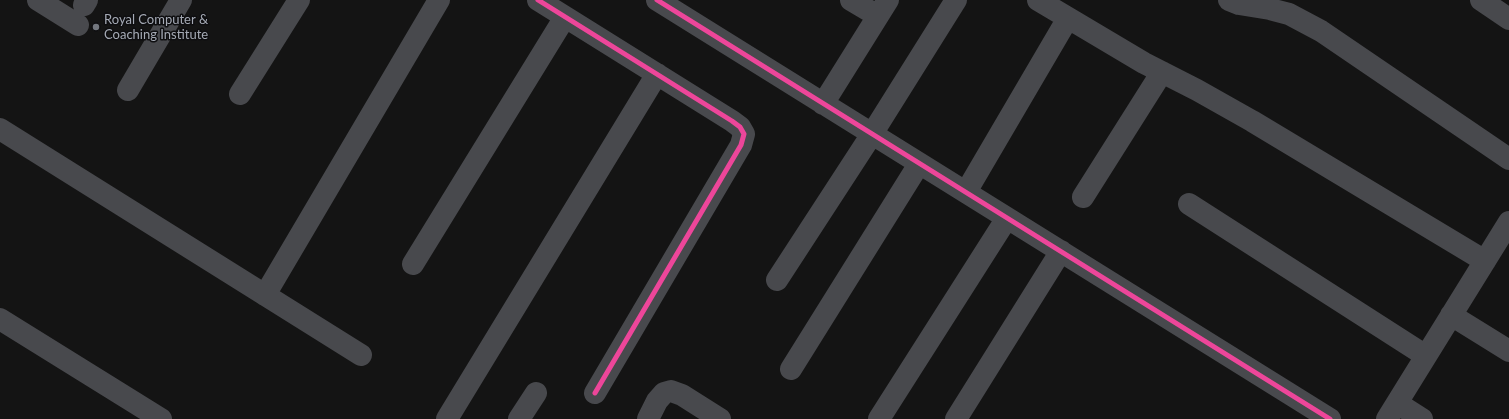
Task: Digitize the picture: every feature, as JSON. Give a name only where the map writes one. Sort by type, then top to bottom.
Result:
[{"type":"street","points":[[38,0],[83,10]]},
{"type":"street","points":[[128,90],[181,0]]},
{"type":"street","points":[[240,94],[299,0]]},
{"type":"street","points":[[265,295],[439,0]]},
{"type":"street","points":[[538,0],[740,127],[744,134],[741,145],[595,393]]},
{"type":"street","points":[[657,0],[1330,419]]},
{"type":"street","points":[[823,104],[883,8],[851,0]]},
{"type":"street","points":[[777,280],[872,134],[956,0]]},
{"type":"street","points":[[1038,0],[1144,63],[1258,125],[1485,261]]},
{"type":"street","points":[[1229,0],[1239,4],[1289,14],[1321,31],[1509,159]]},
{"type":"street","points":[[1481,0],[1509,19]]},
{"type":"street","points":[[413,264],[564,16]]},
{"type":"street","points":[[966,192],[1068,18]]},
{"type":"street","points":[[1083,197],[1162,72]]},
{"type":"street","points":[[447,419],[657,74]]},
{"type":"street","points":[[0,129],[361,355]]},
{"type":"street","points":[[791,369],[920,164]]},
{"type":"street","points":[[1189,204],[1426,356]]},
{"type":"street","points":[[879,419],[1007,218]]},
{"type":"street","points":[[1422,419],[1392,411],[1509,222]]},
{"type":"street","points":[[956,419],[1061,251]]},
{"type":"street","points":[[1451,315],[1509,351]]},
{"type":"street","points":[[0,319],[162,419]]},
{"type":"street","points":[[648,419],[657,401],[664,394],[671,391],[682,395],[720,419]]},
{"type":"street","points":[[519,419],[536,393]]},
{"type":"cycle path","points":[[538,0],[732,121],[740,127],[744,134],[741,145],[595,393]]},
{"type":"cycle path","points":[[657,0],[1330,419]]},
{"type":"place","name":"Royal Computer & Coaching Institute","points":[[96,27]]}]
